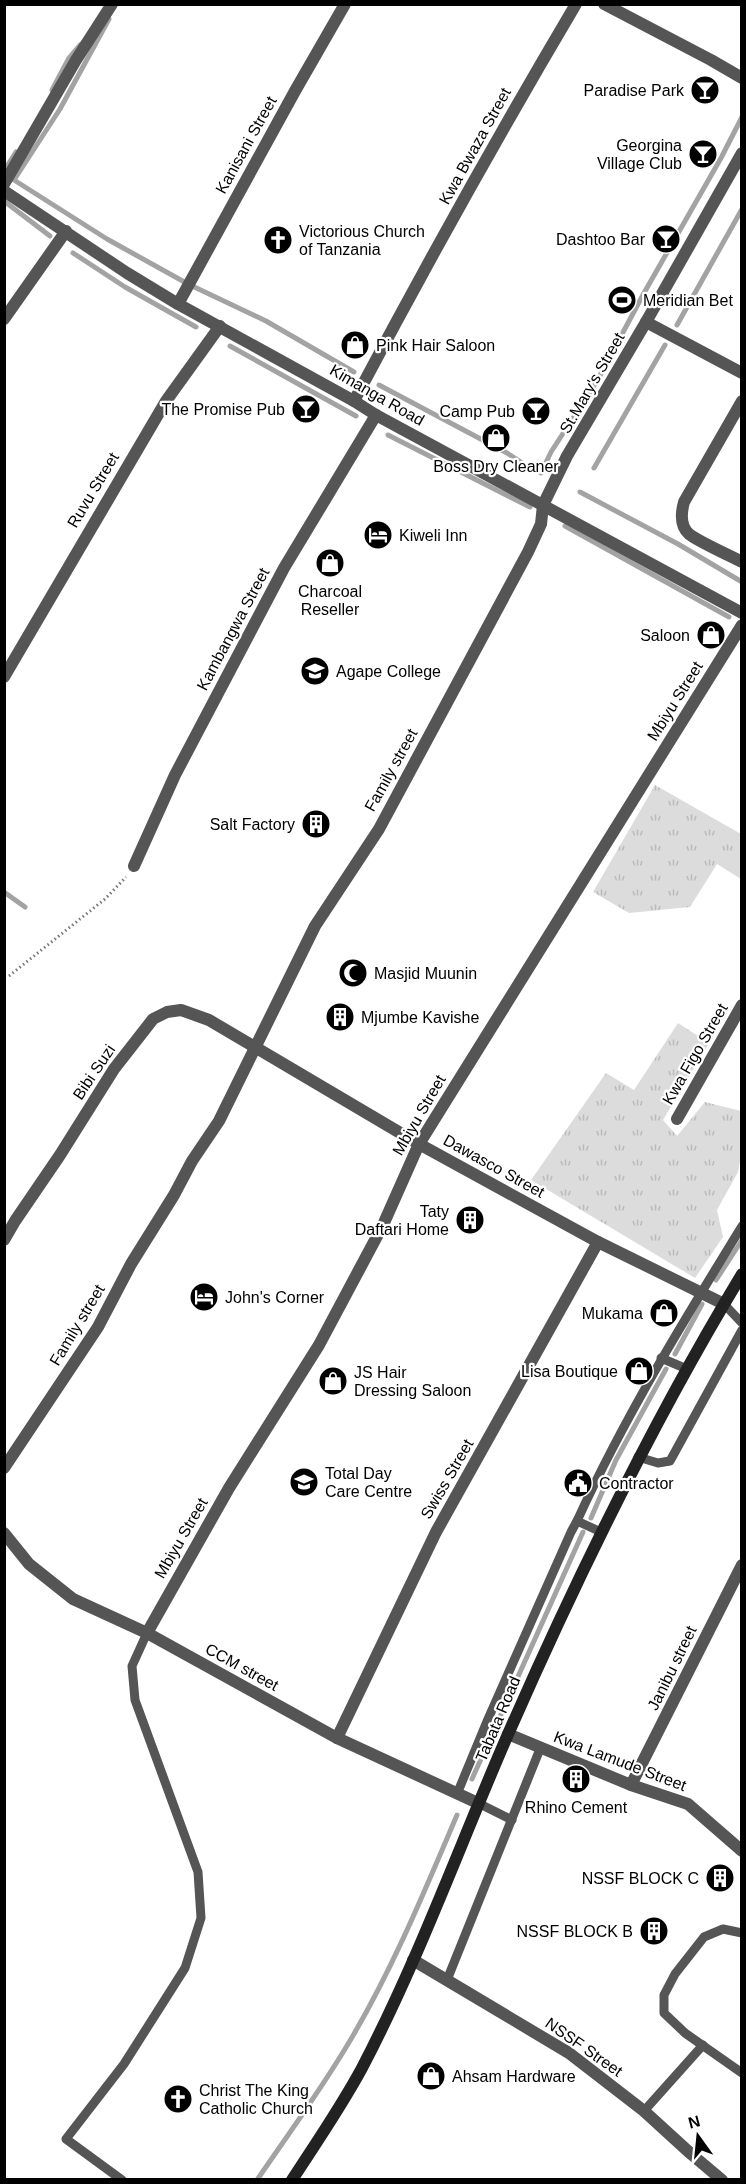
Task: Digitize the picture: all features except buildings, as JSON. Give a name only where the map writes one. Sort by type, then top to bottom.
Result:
[{"type":"main road","name":"Tabata Road","points":[[291,2180],[345,2098],[388,2015],[508,1734],[601,1532],[638,1457],[741,1274]]},
{"type":"street","points":[[4,184],[76,60],[112,4]]},
{"type":"street","name":"Kanisani Street","points":[[178,304],[345,4]]},
{"type":"street","name":"Kwa Bwaza Street","points":[[354,401],[517,103],[576,4]]},
{"type":"street","points":[[604,4],[741,78]]},
{"type":"street","name":"St.Mary's Street","points":[[543,505],[567,456],[741,153]]},
{"type":"street","name":"Kimanga Road","points":[[4,191],[178,304],[376,415],[741,612]]},
{"type":"street","points":[[4,319],[66,231]]},
{"type":"street","points":[[646,322],[741,373]]},
{"type":"street","name":"Ruvu Street","points":[[4,677],[166,400],[220,326]]},
{"type":"street","points":[[741,401],[681,511],[683,525],[689,534],[741,562]]},
{"type":"street","name":"Kambangwa Street","points":[[134,866],[175,775],[284,568],[376,415]]},
{"type":"street","name":"Family street","points":[[4,1468],[98,1327],[131,1264],[174,1195],[192,1161],[219,1121],[315,927],[379,829],[523,562],[541,524],[543,505]]},
{"type":"street","name":"Mbiyu Street","points":[[147,1633],[230,1488],[319,1345],[383,1225],[419,1144],[741,625]]},
{"type":"street","name":"Kwa Figo Street","points":[[677,1119],[741,1005]]},
{"type":"street","name":"Bibi Suzi","points":[[4,1240],[114,1069],[153,1019],[167,1012],[181,1010],[209,1020],[256,1046]]},
{"type":"street","name":"Dawasco Street","points":[[256,1046],[419,1144],[598,1242],[723,1304]]},
{"type":"street","name":"Swiss Street","points":[[337,1738],[436,1532],[598,1242]]},
{"type":"street","name":"CCM street","points":[[5,1534],[29,1564],[73,1599],[147,1633],[337,1738],[480,1804]]},
{"type":"street","name":"Janibu street","points":[[631,1785],[741,1565]]},
{"type":"street","name":"Kwa Lamude Street","points":[[508,1734],[631,1785],[688,1804],[741,1851]]},
{"type":"street","name":"NSSF Street","points":[[413,1960],[570,2053],[644,2111],[723,2180]]},
{"type":"lane","points":[[457,1794],[488,1719],[602,1466],[662,1358],[741,1226]]},
{"type":"lane","points":[[723,1304],[741,1323]]},
{"type":"lane","points":[[638,1457],[658,1463],[670,1461],[741,1330]]},
{"type":"lane","points":[[662,1358],[687,1369]]},
{"type":"lane","points":[[577,1521],[601,1532]]},
{"type":"lane","points":[[122,2180],[66,2139],[124,2064],[185,1968],[201,1918],[198,1872],[135,1700],[132,1666],[147,1633]]},
{"type":"lane","points":[[447,1980],[540,1749]]},
{"type":"lane","points":[[480,1804],[512,1820]]},
{"type":"lane","points":[[741,1933],[723,1929],[704,1936],[675,1974],[664,1995],[664,2013],[703,2046],[741,2073]]},
{"type":"lane","points":[[644,2111],[703,2046]]},
{"type":"path","points":[[9,976],[105,899],[134,866]]},
{"type":"green space","points":[[655,785],[741,834],[741,879],[717,864],[690,907],[629,913],[593,892]]},
{"type":"green space","points":[[678,1023],[709,1043],[663,1120],[677,1136],[705,1102],[741,1111],[741,1154],[738,1172],[717,1210],[723,1237],[695,1278],[531,1180],[606,1073],[634,1090]]},
{"type":"waterway","points":[[109,19],[60,109],[14,180],[107,239],[188,284],[266,321],[354,372]]},
{"type":"waterway","points":[[52,90],[69,58],[80,45]]},
{"type":"waterway","points":[[541,473],[551,452],[597,381],[742,117]]},
{"type":"waterway","points":[[4,171],[16,152]]},
{"type":"waterway","points":[[4,201],[50,236]]},
{"type":"waterway","points":[[677,325],[742,209]]},
{"type":"waterway","points":[[73,253],[125,287],[196,327]]},
{"type":"waterway","points":[[594,468],[665,345]]},
{"type":"waterway","points":[[230,346],[356,416]]},
{"type":"waterway","points":[[379,385],[507,453],[533,470]]},
{"type":"waterway","points":[[388,435],[530,507]]},
{"type":"waterway","points":[[580,492],[678,544],[742,582]]},
{"type":"waterway","points":[[565,526],[729,617]]},
{"type":"waterway","points":[[4,892],[25,907]]},
{"type":"waterway","points":[[716,1280],[742,1240]]},
{"type":"waterway","points":[[675,1354],[702,1304]]},
{"type":"waterway","points":[[591,1518],[616,1460],[666,1369]]},
{"type":"waterway","points":[[472,1779],[583,1532]]},
{"type":"waterway","points":[[257,2180],[329,2075],[381,1985],[457,1815]]},
{"type":"place","name":"Paradise Park","points":[[705,90]]},
{"type":"place","name":"Georgina Village Club","points":[[703,154]]},
{"type":"place","name":"Dashtoo Bar","points":[[666,239]]},
{"type":"place","name":"Victorious Church of Tanzania","points":[[278,240]]},
{"type":"place","name":"Meridian Bet","points":[[622,300]]},
{"type":"place","name":"Pink Hair Saloon","points":[[355,345]]},
{"type":"place","name":"The Promise Pub","points":[[306,409]]},
{"type":"place","name":"Camp Pub","points":[[536,411]]},
{"type":"place","name":"Boss Dry Cleaner","points":[[496,438]]},
{"type":"place","name":"Kiweli Inn","points":[[378,535]]},
{"type":"place","name":"Charcoal Reseller","points":[[330,563]]},
{"type":"place","name":"Saloon","points":[[711,635]]},
{"type":"place","name":"Agape College","points":[[315,671]]},
{"type":"place","name":"Salt Factory","points":[[316,824]]},
{"type":"place","name":"Masjid Muunin","points":[[353,973]]},
{"type":"place","name":"Mjumbe Kavishe","points":[[340,1017]]},
{"type":"place","name":"Taty Daftari Home","points":[[470,1220]]},
{"type":"place","name":"John's Corner","points":[[204,1297]]},
{"type":"place","name":"Mukama","points":[[664,1313]]},
{"type":"place","name":"Lisa Boutique","points":[[639,1371]]},
{"type":"place","name":"JS Hair Dressing Saloon","points":[[333,1381]]},
{"type":"place","name":"Total Day Care Centre","points":[[304,1482]]},
{"type":"place","name":"Contractor","points":[[578,1483]]},
{"type":"place","name":"Rhino Cement","points":[[576,1779]]},
{"type":"place","name":"NSSF BLOCK C","points":[[720,1878]]},
{"type":"place","name":"NSSF BLOCK B","points":[[654,1931]]},
{"type":"place","name":"Ahsam Hardware","points":[[431,2076]]},
{"type":"place","name":"Christ The King Catholic Church","points":[[178,2099]]}]
